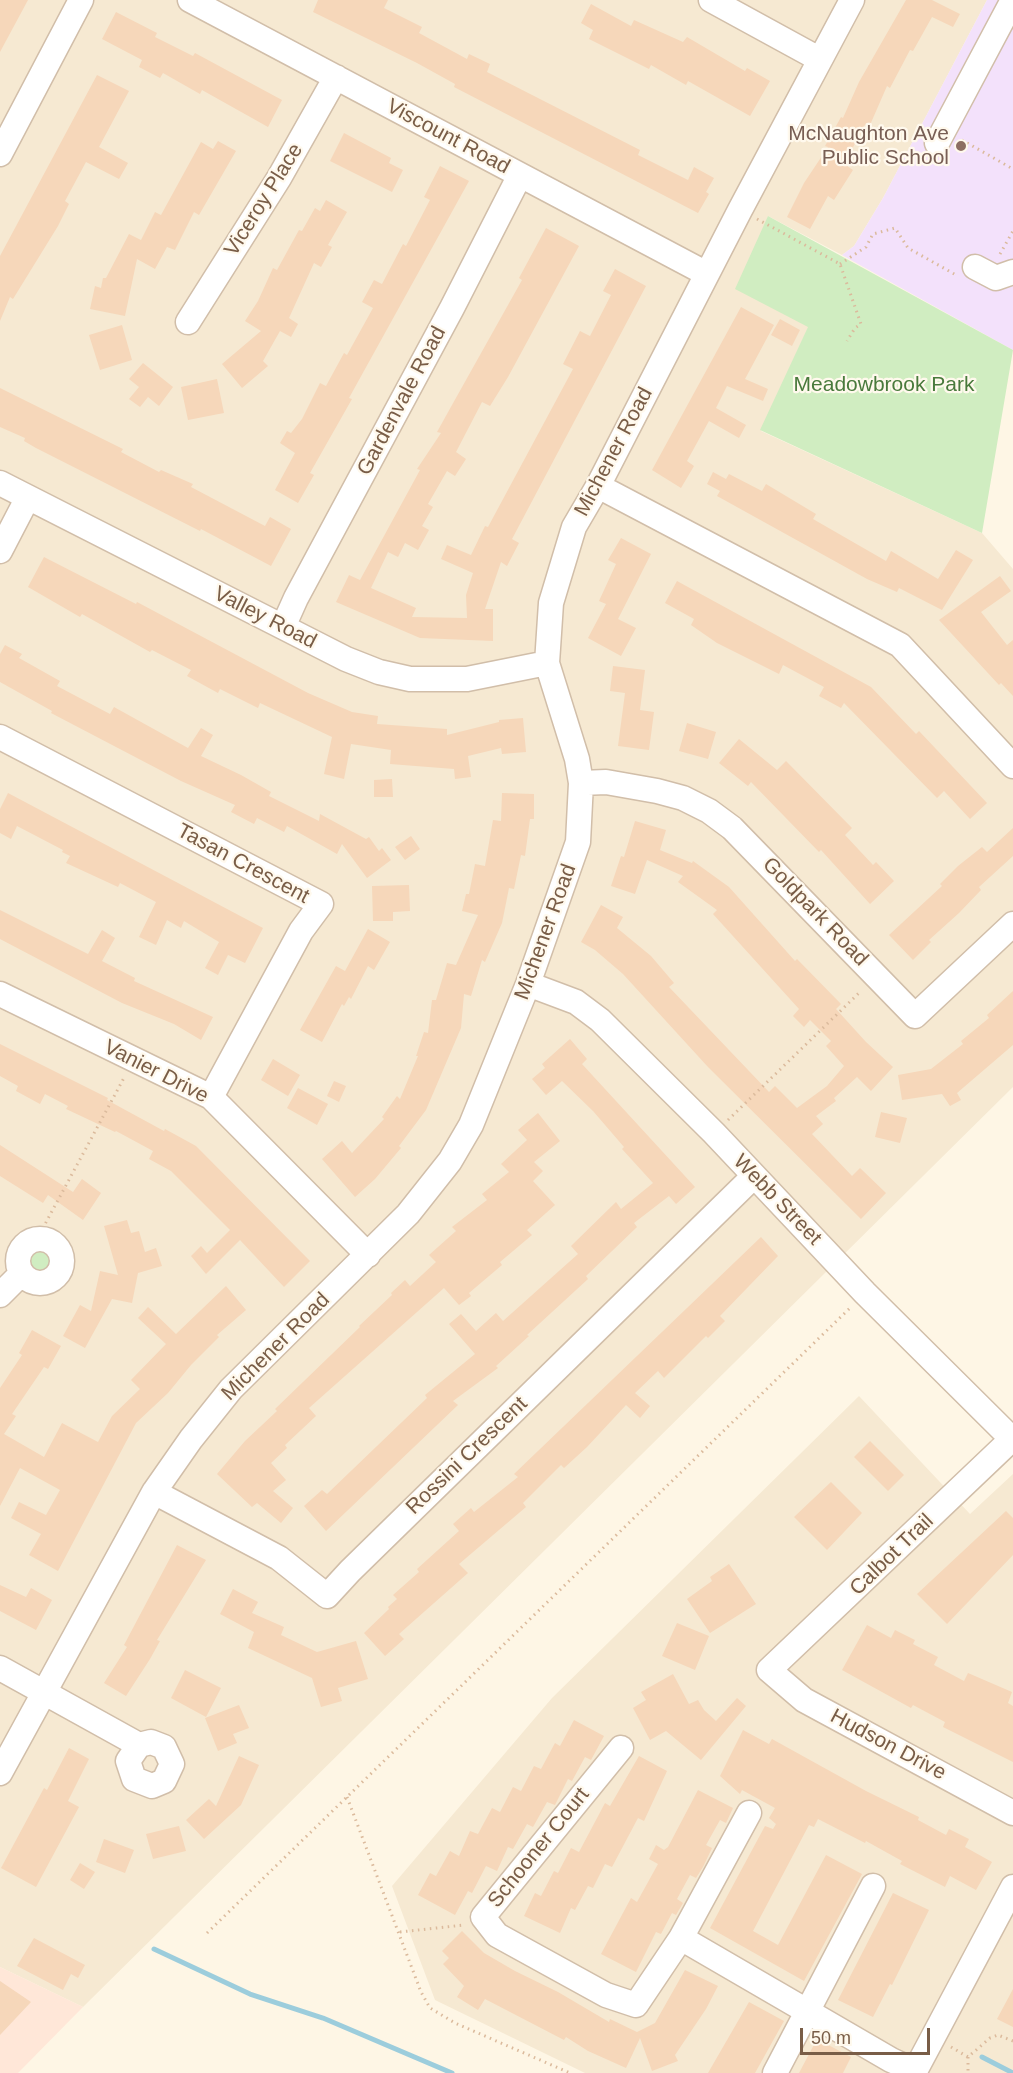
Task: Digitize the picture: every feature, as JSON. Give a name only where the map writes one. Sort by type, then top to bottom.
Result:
[{"type":"street","points":[[0,154],[81,0]]},
{"type":"street","name":"Viscount Road","points":[[190,0],[707,274]]},
{"type":"street","points":[[711,0],[819,59]]},
{"type":"street","name":"Michener Road","points":[[0,1773],[154,1492],[191,1439],[231,1389],[368,1255],[429,1189],[466,1134],[489,1085],[573,859],[581,813],[581,783],[565,717],[547,663],[551,603],[574,527],[598,486],[740,210],[852,0]]},
{"type":"street","points":[[940,136],[1013,0]]},
{"type":"street","name":"Viceroy Place","points":[[188,322],[279,178],[336,77]]},
{"type":"street","name":"Gardenvale Road","points":[[283,627],[296,598],[453,308],[520,176]]},
{"type":"street","points":[[970,273],[996,278],[1006,265]]},
{"type":"street","name":"Valley Road","points":[[0,483],[27,499],[346,659],[379,672],[410,679],[467,679],[547,663]]},
{"type":"street","points":[[598,486],[900,645],[1013,766]]},
{"type":"street","points":[[0,551],[27,499]]},
{"type":"street","name":"Tasan Crescent","points":[[0,737],[321,904],[301,931],[211,1097]]},
{"type":"street","name":"Goldpark Road","points":[[581,783],[606,782],[657,790],[709,811],[732,828],[915,1016],[1013,924]]},
{"type":"street","name":"Webb Street","points":[[528,984],[576,1002],[589,1010],[714,1133],[865,1293],[1012,1438]]},
{"type":"street","name":"Vanier Drive","points":[[0,994],[211,1097],[368,1255]]},
{"type":"street","name":"Rossini Crescent","points":[[154,1492],[279,1558],[327,1596],[754,1176]]},
{"type":"street","points":[[0,1295],[20,1251]]},
{"type":"street","name":"Calbot Trail","points":[[769,1670],[1012,1438]]},
{"type":"street","points":[[0,1668],[138,1745]]},
{"type":"street","name":"Hudson Drive","points":[[769,1670],[804,1700],[1013,1813]]},
{"type":"street","name":"Schooner Court","points":[[621,1748],[483,1917],[496,1935],[606,1995],[636,2004],[681,1938],[749,1813]]},
{"type":"street","points":[[775,2073],[873,1887]]},
{"type":"street","points":[[681,1938],[914,2072],[1013,1887]]},
{"type":"path","points":[[940,136],[1013,168]]},
{"type":"path","points":[[740,210],[840,264],[861,324],[855,328],[847,341]]},
{"type":"path","points":[[840,264],[866,247],[873,234],[895,228],[908,248],[970,273]]},
{"type":"path","points":[[1006,265],[1013,231]]},
{"type":"path","points":[[714,1133],[868,984]]},
{"type":"path","points":[[20,1251],[134,1061]]},
{"type":"path","points":[[207,1933],[865,1293]]},
{"type":"path","points":[[346,1797],[400,1932],[421,1992],[430,2008],[455,2023],[570,2073]]},
{"type":"path","points":[[400,1932],[486,1920]]},
{"type":"path","points":[[968,2073],[968,2057],[990,2038],[998,2035],[1013,2041]]},
{"type":"path","points":[[951,2047],[968,2057]]},
{"type":"shaded area","points":[[0,0],[987,0],[883,198],[854,246],[842,255],[768,216],[809,326],[761,431],[982,533],[1013,569],[1013,1087],[83,2007],[0,1967]]},
{"type":"shaded area","name":"McNaughton Ave Public School","points":[[987,0],[1013,0],[1013,350],[842,255],[854,246],[883,198]]},
{"type":"shaded area","points":[[859,1396],[970,1514],[1013,1474],[1013,2073],[585,2073],[435,2000],[392,1886],[552,1698]]},
{"type":"shaded area","points":[[0,1967],[83,2007],[18,2073],[0,2073]]},
{"type":"green space","name":"Meadowbrook Park","points":[[768,216],[1013,350],[982,533],[760,430],[808,327],[735,289]]},
{"type":"green space","points":[[41,1249],[50,1252],[53,1261],[50,1270],[41,1273],[32,1270],[29,1261],[32,1252]]},
{"type":"building","points":[[0,0],[28,0],[0,52]]},
{"type":"building","points":[[318,0],[388,0],[384,8],[422,27],[419,33],[467,59],[469,54],[490,64],[487,72],[640,150],[638,155],[688,180],[694,167],[714,178],[706,192],[709,194],[698,213],[454,87],[455,84],[417,63],[313,12]]},
{"type":"building","points":[[906,0],[932,0],[960,14],[953,27],[932,17],[913,51],[910,50],[890,88],[887,86],[870,125],[866,123],[844,164],[853,170],[834,200],[828,196],[810,229],[787,217],[804,183],[828,147],[825,146],[841,117],[843,118],[859,82]]},
{"type":"building","points":[[591,4],[631,26],[634,20],[683,42],[687,37],[745,71],[747,68],[770,81],[750,116],[688,81],[686,85],[651,65],[649,69],[589,39],[593,30],[581,23]]},
{"type":"building","points":[[116,12],[157,33],[155,37],[193,56],[195,53],[282,100],[268,127],[202,90],[200,94],[163,73],[160,78],[139,67],[142,60],[102,39]]},
{"type":"building","points":[[97,75],[129,91],[99,147],[128,163],[119,179],[86,162],[65,201],[69,204],[58,226],[13,299],[10,297],[0,321],[0,256]]},
{"type":"building","points":[[344,133],[391,158],[389,163],[403,170],[392,192],[330,161]]},
{"type":"building","points":[[218,141],[236,151],[199,215],[194,212],[175,250],[167,247],[155,269],[137,259],[125,316],[90,309],[95,286],[101,288],[103,278],[106,278],[129,234],[141,240],[155,212],[161,215],[201,142],[213,149]]},
{"type":"building","points":[[440,166],[469,181],[349,398],[352,399],[310,473],[314,475],[298,503],[275,490],[295,453],[280,443],[287,431],[291,433],[302,419],[320,383],[326,386],[344,353],[347,355],[373,308],[362,302],[374,280],[382,284],[403,244],[406,246],[430,200],[424,197]]},
{"type":"building","points":[[326,200],[347,212],[328,245],[332,247],[321,267],[314,263],[289,318],[298,324],[291,337],[280,331],[263,361],[268,366],[242,388],[222,364],[261,331],[245,321],[258,301],[273,268],[277,270],[299,230],[302,231],[315,208],[320,211]]},
{"type":"building","points":[[546,228],[579,246],[490,406],[482,402],[456,452],[466,459],[455,476],[447,471],[428,504],[433,507],[422,526],[429,530],[418,550],[405,543],[398,557],[388,552],[371,588],[416,608],[412,617],[467,618],[466,595],[473,573],[441,559],[447,545],[471,555],[485,526],[488,527],[573,369],[563,364],[580,331],[590,336],[611,295],[603,291],[615,269],[646,286],[512,539],[519,543],[507,566],[501,562],[485,609],[493,609],[493,641],[420,638],[336,602],[349,575],[360,580],[420,470],[417,469],[441,433],[437,432],[522,280],[519,278]]},
{"type":"building","points":[[741,307],[774,325],[745,379],[768,389],[763,401],[727,386],[716,408],[746,425],[739,438],[709,421],[687,461],[694,466],[681,488],[652,470]]},
{"type":"building","points":[[780,319],[800,330],[792,346],[771,335]]},
{"type":"building","points":[[122,325],[132,360],[100,370],[89,335]]},
{"type":"building","points":[[143,363],[173,387],[159,406],[148,397],[140,407],[129,399],[139,387],[129,379]]},
{"type":"building","points":[[217,379],[224,413],[188,420],[181,387]]},
{"type":"building","points":[[0,388],[123,449],[121,452],[159,472],[161,470],[193,484],[191,487],[265,526],[270,517],[291,529],[271,566],[36,448],[24,441],[25,438],[0,427]]},
{"type":"building","points":[[713,472],[726,479],[729,474],[762,491],[766,484],[816,514],[813,519],[886,561],[891,551],[938,579],[956,550],[973,560],[942,610],[899,588],[897,592],[867,579],[717,496],[720,491],[707,484]]},
{"type":"building","points":[[621,538],[651,554],[618,619],[636,628],[621,656],[588,638],[606,604],[599,601],[616,564],[608,560]]},
{"type":"building","points":[[44,557],[136,604],[137,602],[308,693],[352,712],[378,716],[377,724],[447,729],[447,735],[499,722],[499,720],[523,718],[526,752],[502,754],[501,748],[468,756],[471,777],[455,779],[454,769],[390,764],[391,750],[351,744],[344,779],[324,774],[332,737],[260,703],[258,708],[220,689],[218,693],[187,676],[191,670],[152,650],[150,652],[82,614],[80,617],[28,587]]},
{"type":"building","points":[[1000,576],[1011,591],[981,612],[1007,645],[1013,640],[1013,696],[1001,683],[999,685],[939,620]]},
{"type":"building","points":[[677,581],[871,687],[916,734],[919,731],[987,803],[970,819],[944,791],[937,798],[844,703],[841,708],[819,696],[824,687],[783,665],[779,674],[717,643],[691,625],[694,619],[665,603]]},
{"type":"building","points":[[5,645],[22,654],[19,658],[60,681],[57,686],[110,714],[114,707],[188,748],[201,728],[213,735],[201,756],[241,775],[271,792],[269,796],[319,821],[320,814],[366,839],[369,837],[379,851],[382,848],[391,860],[367,878],[342,844],[337,854],[287,826],[284,832],[257,818],[254,824],[231,812],[235,805],[181,781],[51,713],[52,711],[0,682],[0,654]]},
{"type":"building","points":[[613,666],[645,670],[640,710],[654,712],[649,750],[618,746],[625,693],[610,691]]},
{"type":"building","points":[[687,723],[716,732],[708,759],[679,751]]},
{"type":"building","points":[[739,739],[777,770],[786,761],[852,828],[845,835],[873,865],[876,862],[894,881],[870,904],[821,850],[819,852],[751,782],[748,786],[719,763]]},
{"type":"building","points":[[392,779],[393,797],[374,797],[374,780]]},
{"type":"building","points":[[8,793],[263,928],[245,963],[228,955],[218,975],[205,968],[219,942],[184,921],[181,928],[167,920],[156,945],[139,937],[156,902],[120,883],[118,887],[66,863],[70,856],[62,852],[63,850],[17,826],[11,839],[0,833],[0,809]]},
{"type":"building","points":[[502,793],[534,794],[534,819],[530,819],[525,856],[521,855],[514,889],[509,888],[502,923],[485,962],[482,960],[471,996],[464,994],[461,1028],[426,1110],[399,1146],[401,1148],[375,1179],[355,1197],[322,1159],[342,1141],[352,1153],[384,1119],[382,1117],[397,1096],[400,1099],[418,1056],[416,1056],[424,1032],[428,1033],[432,1000],[436,1000],[447,963],[456,965],[478,915],[462,911],[466,894],[469,894],[475,864],[485,866],[493,820],[501,821]]},
{"type":"building","points":[[635,821],[666,830],[660,850],[692,863],[693,861],[729,887],[795,961],[797,959],[841,1004],[836,1009],[893,1067],[871,1091],[857,1077],[834,1098],[836,1101],[816,1116],[823,1124],[812,1134],[852,1176],[860,1168],[886,1193],[861,1219],[708,1067],[623,974],[595,950],[581,942],[601,905],[623,917],[617,928],[651,956],[674,983],[669,987],[769,1092],[775,1086],[797,1108],[827,1086],[844,1066],[826,1046],[831,1041],[810,1020],[804,1027],[793,1016],[799,1009],[713,914],[717,910],[678,882],[683,876],[647,860],[635,894],[611,886],[621,856],[624,857]]},
{"type":"building","points":[[1013,828],[1013,856],[979,887],[981,890],[929,940],[931,942],[913,960],[889,935],[942,886],[940,884],[958,866],[982,847],[987,852]]},
{"type":"building","points":[[411,836],[420,849],[405,860],[395,847]]},
{"type":"building","points":[[409,885],[410,911],[393,912],[393,921],[373,921],[372,886]]},
{"type":"building","points":[[0,910],[88,954],[102,930],[115,938],[102,961],[135,978],[134,981],[213,1017],[201,1040],[174,1024],[122,1003],[0,939]]},
{"type":"building","points":[[368,929],[390,942],[374,970],[368,966],[351,999],[349,997],[344,1006],[342,1004],[322,1042],[300,1030],[336,966],[345,971]]},
{"type":"building","points":[[1013,991],[1013,1045],[957,1093],[961,1100],[950,1106],[942,1094],[902,1100],[898,1075],[931,1069],[963,1044],[961,1041],[989,1018],[987,1015]]},
{"type":"building","points":[[570,1039],[587,1059],[582,1064],[695,1187],[676,1204],[669,1196],[634,1223],[637,1227],[586,1276],[588,1279],[527,1335],[529,1336],[496,1366],[498,1368],[453,1401],[458,1405],[326,1531],[304,1506],[322,1490],[327,1494],[427,1398],[425,1395],[475,1354],[449,1324],[461,1314],[476,1331],[496,1313],[503,1321],[578,1254],[571,1246],[616,1202],[621,1209],[653,1183],[622,1149],[624,1147],[593,1111],[562,1081],[546,1095],[532,1079],[545,1068],[542,1064]]},
{"type":"building","points":[[0,1044],[108,1098],[107,1100],[196,1146],[310,1261],[284,1287],[240,1240],[206,1274],[191,1256],[201,1246],[207,1253],[230,1230],[171,1171],[149,1159],[153,1151],[116,1131],[66,1109],[68,1106],[45,1094],[40,1104],[16,1091],[18,1086],[0,1076]]},
{"type":"building","points":[[273,1059],[300,1075],[288,1096],[261,1080]]},
{"type":"building","points":[[334,1081],[346,1086],[339,1102],[327,1096]]},
{"type":"building","points":[[298,1088],[328,1104],[317,1125],[287,1108]]},
{"type":"building","points":[[881,1112],[907,1118],[900,1143],[875,1137]]},
{"type":"building","points":[[538,1113],[560,1141],[534,1162],[543,1171],[533,1181],[555,1205],[527,1230],[532,1235],[500,1262],[502,1265],[469,1293],[471,1296],[459,1305],[444,1288],[309,1408],[316,1416],[285,1445],[287,1448],[271,1463],[286,1480],[273,1491],[293,1508],[281,1523],[257,1503],[252,1507],[217,1474],[245,1441],[277,1411],[275,1409],[392,1295],[391,1293],[405,1280],[410,1286],[436,1262],[429,1255],[456,1231],[452,1227],[487,1200],[482,1194],[509,1172],[501,1164],[527,1140],[518,1130]]},
{"type":"building","points":[[0,1145],[73,1192],[82,1179],[101,1193],[83,1220],[48,1195],[43,1203],[0,1176]]},
{"type":"building","points":[[127,1220],[131,1233],[139,1231],[145,1252],[156,1248],[162,1266],[138,1273],[132,1303],[112,1299],[85,1348],[63,1336],[80,1305],[91,1311],[100,1271],[118,1275],[104,1226]]},
{"type":"building","points":[[761,1237],[778,1256],[720,1316],[725,1321],[708,1338],[706,1336],[664,1378],[658,1371],[635,1393],[650,1406],[640,1418],[626,1405],[587,1447],[564,1468],[561,1465],[523,1503],[526,1507],[459,1564],[468,1573],[399,1634],[404,1639],[385,1656],[364,1633],[389,1609],[388,1607],[397,1599],[393,1595],[419,1572],[417,1569],[459,1531],[453,1524],[471,1508],[474,1512],[518,1477],[514,1474]]},
{"type":"building","points":[[226,1286],[246,1310],[217,1335],[219,1337],[191,1365],[168,1393],[136,1423],[58,1571],[29,1555],[41,1534],[11,1518],[19,1502],[46,1515],[60,1490],[20,1468],[0,1506],[0,1388],[22,1355],[19,1353],[32,1330],[61,1346],[48,1369],[44,1367],[12,1414],[16,1416],[4,1434],[44,1457],[62,1423],[98,1442],[112,1416],[140,1389],[131,1380],[166,1344],[138,1318],[148,1307],[176,1334]]},
{"type":"building","points":[[870,1441],[904,1475],[888,1491],[854,1457]]},
{"type":"building","points":[[831,1482],[862,1513],[827,1550],[794,1517]]},
{"type":"building","points":[[1006,1511],[1013,1518],[1013,1555],[947,1624],[917,1594]]},
{"type":"building","points":[[177,1545],[206,1560],[157,1640],[160,1641],[150,1659],[126,1696],[104,1683],[127,1647],[124,1645]]},
{"type":"building","points":[[729,1564],[756,1604],[710,1633],[687,1599],[712,1581],[710,1577]]},
{"type":"building","points":[[0,1585],[26,1597],[31,1588],[52,1600],[36,1630],[0,1611]]},
{"type":"building","points":[[233,1589],[258,1602],[252,1613],[284,1627],[281,1635],[317,1652],[356,1641],[368,1679],[338,1688],[342,1701],[321,1707],[312,1678],[248,1648],[254,1632],[220,1614]]},
{"type":"building","points":[[677,1623],[709,1636],[695,1670],[662,1656]]},
{"type":"building","points":[[867,1625],[891,1638],[895,1630],[915,1640],[913,1644],[938,1657],[934,1665],[964,1681],[968,1673],[1012,1692],[1008,1703],[1013,1706],[1013,1762],[943,1727],[945,1722],[913,1705],[911,1708],[842,1670]]},
{"type":"building","points":[[185,1670],[221,1688],[206,1717],[171,1698]]},
{"type":"building","points":[[673,1674],[689,1704],[698,1700],[704,1710],[716,1721],[737,1698],[746,1706],[701,1760],[666,1731],[650,1740],[633,1708],[646,1700],[641,1692]]},
{"type":"building","points":[[239,1705],[249,1728],[233,1734],[237,1743],[218,1751],[205,1718]]},
{"type":"building","points":[[574,1720],[604,1736],[591,1760],[585,1757],[572,1781],[568,1779],[555,1805],[547,1802],[533,1827],[527,1824],[513,1849],[508,1847],[497,1871],[486,1866],[472,1893],[468,1891],[455,1915],[418,1895],[430,1873],[436,1876],[450,1851],[459,1856],[470,1831],[478,1834],[492,1808],[500,1812],[513,1787],[521,1791],[534,1766],[541,1769],[555,1743],[560,1746]]},
{"type":"building","points":[[743,1730],[769,1744],[772,1739],[866,1791],[919,1817],[918,1820],[946,1835],[949,1829],[969,1839],[965,1847],[992,1862],[976,1890],[950,1876],[945,1887],[900,1864],[902,1861],[866,1841],[865,1843],[818,1819],[814,1827],[809,1825],[753,1931],[778,1945],[826,1855],[862,1874],[804,1981],[710,1928],[765,1826],[773,1829],[776,1824],[769,1818],[775,1808],[742,1790],[740,1794],[720,1776]]},
{"type":"building","points":[[69,1748],[89,1759],[68,1801],[79,1807],[36,1887],[1,1868],[44,1788],[47,1790]]},
{"type":"building","points":[[239,1756],[259,1765],[241,1805],[204,1839],[186,1820],[209,1799],[216,1806]]},
{"type":"building","points":[[639,1756],[667,1771],[644,1821],[638,1818],[612,1867],[605,1864],[593,1888],[588,1886],[575,1910],[571,1908],[560,1933],[524,1916],[535,1893],[541,1896],[554,1871],[558,1873],[571,1848],[579,1852],[605,1803],[610,1806]]},
{"type":"building","points":[[698,1790],[733,1808],[726,1823],[720,1820],[706,1845],[712,1848],[703,1867],[696,1878],[690,1875],[677,1899],[683,1903],[676,1915],[672,1913],[661,1934],[656,1932],[636,1972],[601,1954],[631,1898],[637,1902],[658,1864],[649,1859],[656,1845],[664,1850],[668,1847]]},
{"type":"building","points":[[179,1826],[186,1851],[153,1859],[146,1834]]},
{"type":"building","points":[[104,1839],[134,1850],[125,1873],[96,1862]]},
{"type":"building","points":[[80,1863],[95,1872],[84,1889],[70,1880]]},
{"type":"building","points":[[893,1893],[929,1910],[892,1985],[890,1984],[873,2017],[838,2000]]},
{"type":"building","points":[[462,1931],[484,1953],[515,1971],[558,1992],[609,2022],[610,2019],[637,2032],[655,2023],[685,1970],[718,1986],[706,2009],[675,2055],[678,2061],[652,2071],[640,2038],[626,2068],[588,2051],[566,2037],[564,2040],[485,1999],[478,2010],[457,1997],[464,1986],[443,1964],[449,1958],[442,1951]]},
{"type":"building","points":[[34,1938],[85,1965],[78,1978],[71,1974],[63,1990],[17,1966]]},
{"type":"building","points":[[0,1981],[31,2002],[0,2035]]},
{"type":"building","points":[[1013,1989],[1013,2027],[997,2019]]},
{"type":"building","points":[[749,2002],[784,2021],[755,2073],[708,2073]]},
{"type":"building","points":[[817,2039],[851,2057],[843,2073],[799,2073]]},
{"type":"waterway","points":[[154,1949],[250,1994],[323,2018],[452,2073]]},
{"type":"waterway","points":[[982,2057],[1013,2073]]},
{"type":"place","name":"McNaughton Ave Public School","points":[[961,146]]}]
